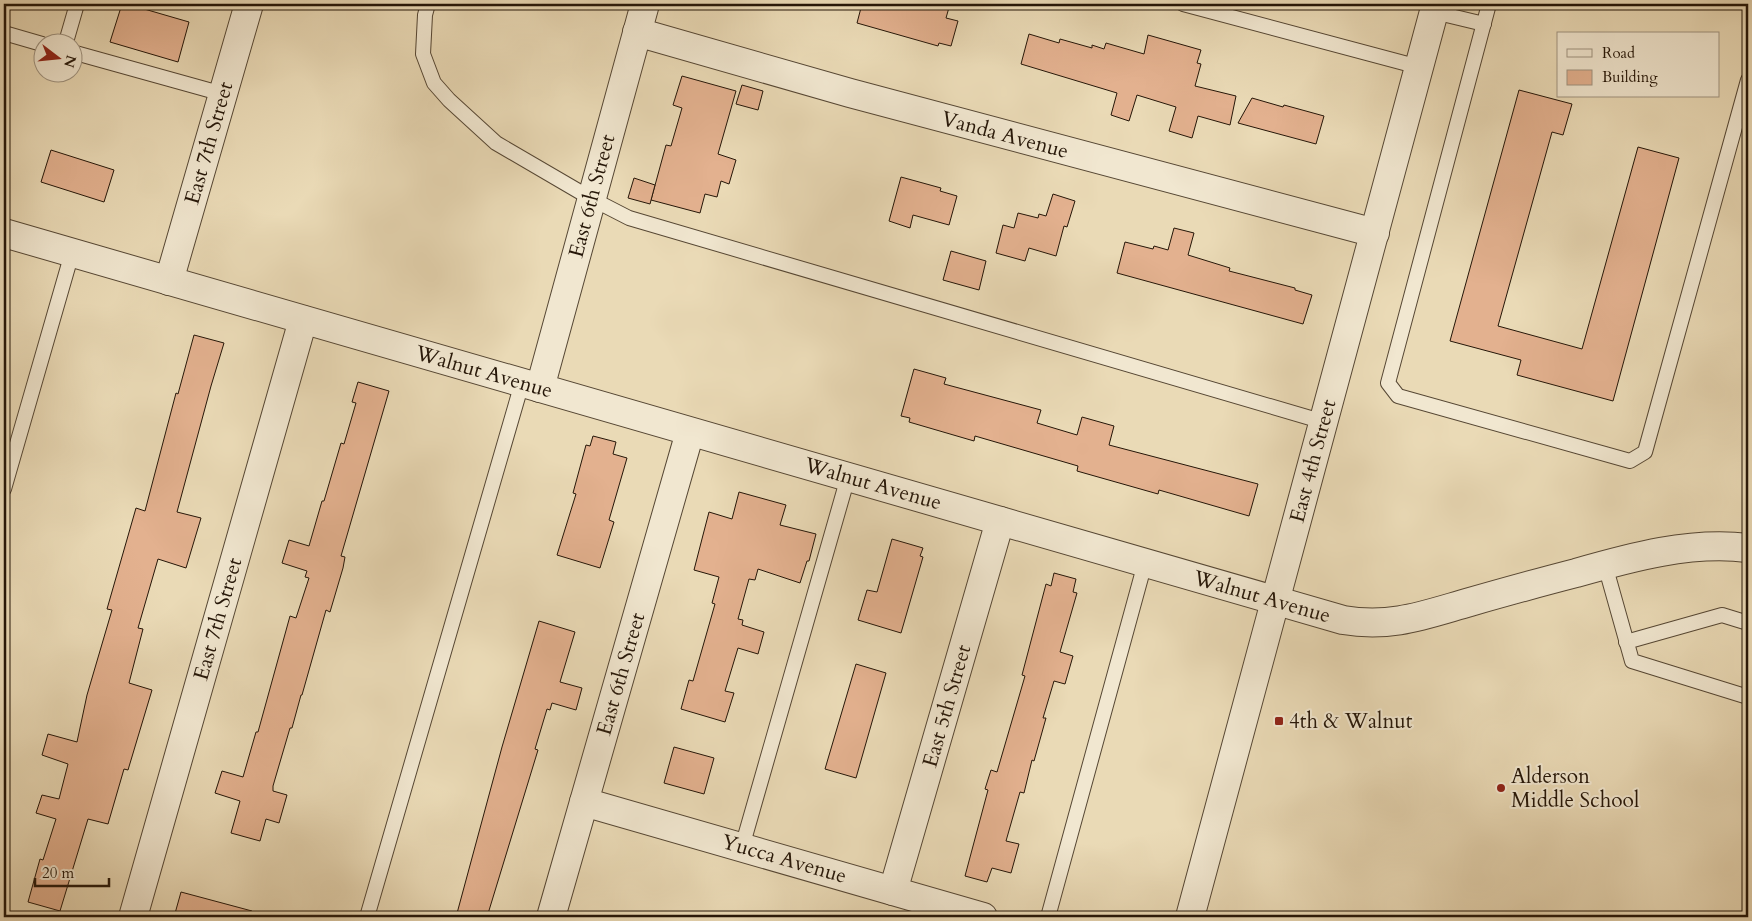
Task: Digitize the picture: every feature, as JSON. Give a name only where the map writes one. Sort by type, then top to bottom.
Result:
[{"type":"street","name":"East 7th Street","points":[[169,281],[249,4]]},
{"type":"street","name":"East 6th Street","points":[[531,386],[592,199],[645,4]]},
{"type":"street","name":"East 4th Street","points":[[1190,917],[1435,8]]},
{"type":"street","name":"Vanda Avenue","points":[[637,32],[860,96],[1375,233]]},
{"type":"street","name":"Walnut Avenue","points":[[4,233],[1343,620],[1373,624],[1394,622],[1654,553],[1689,548],[1748,548]]},
{"type":"street","name":"East 7th Street","points":[[133,917],[303,320]]},
{"type":"street","name":"East 6th Street","points":[[551,917],[690,432]]},
{"type":"street","name":"East 5th Street","points":[[893,891],[1000,521]]},
{"type":"street","name":"Yucca Avenue","points":[[584,802],[981,917]]},
{"type":"lane","points":[[69,32],[77,4]]},
{"type":"lane","points":[[428,4],[425,16],[423,54],[434,83],[448,100],[496,143],[592,199],[629,218],[1324,422]]},
{"type":"lane","points":[[1183,4],[1419,67]]},
{"type":"lane","points":[[1489,4],[1388,382],[1398,396],[1630,461],[1645,452],[1748,80]]},
{"type":"lane","points":[[1435,8],[1484,24]]},
{"type":"lane","points":[[4,33],[32,41]]},
{"type":"lane","points":[[82,55],[223,94]]},
{"type":"lane","points":[[4,489],[72,253]]},
{"type":"lane","points":[[367,917],[531,386]]},
{"type":"lane","points":[[742,848],[848,477]]},
{"type":"lane","points":[[1048,917],[1145,563]]},
{"type":"lane","points":[[1605,565],[1632,661],[1748,697]]},
{"type":"lane","points":[[1626,642],[1722,615],[1748,623]]},
{"type":"building","points":[[122,4],[189,22],[178,62],[110,42]]},
{"type":"building","points":[[862,4],[950,4],[946,18],[958,21],[951,46],[939,43],[938,46],[857,23]]},
{"type":"building","points":[[1029,34],[1059,43],[1060,39],[1092,48],[1092,45],[1104,49],[1106,43],[1144,54],[1148,35],[1201,50],[1197,63],[1201,64],[1195,86],[1236,96],[1230,125],[1198,116],[1192,138],[1169,131],[1176,107],[1137,95],[1129,121],[1111,115],[1117,93],[1021,64]]},
{"type":"building","points":[[682,76],[736,91],[718,154],[736,160],[729,184],[721,181],[717,197],[705,194],[700,213],[651,200],[666,145],[671,146],[682,108],[673,105]]},
{"type":"building","points":[[742,85],[763,91],[758,110],[736,104]]},
{"type":"building","points":[[1519,90],[1572,104],[1563,135],[1552,132],[1498,326],[1582,349],[1638,147],[1679,158],[1613,401],[1517,375],[1521,360],[1450,341]]},
{"type":"building","points":[[1252,98],[1324,116],[1316,144],[1238,123]]},
{"type":"building","points":[[51,150],[114,170],[104,202],[41,182]]},
{"type":"building","points":[[901,177],[941,188],[940,191],[957,196],[949,225],[913,215],[910,228],[889,221]]},
{"type":"building","points":[[634,178],[655,185],[650,204],[628,198]]},
{"type":"building","points":[[1053,194],[1075,201],[1067,227],[1064,226],[1056,256],[1029,248],[1025,261],[996,253],[1003,225],[1014,228],[1018,213],[1038,218],[1039,214],[1046,216]]},
{"type":"building","points":[[1174,228],[1194,233],[1188,255],[1230,268],[1229,271],[1295,288],[1295,290],[1312,295],[1303,324],[1117,273],[1125,242],[1153,249],[1154,246],[1168,250]]},
{"type":"building","points":[[951,251],[986,261],[979,290],[943,280]]},
{"type":"building","points":[[194,335],[224,343],[177,512],[201,518],[186,568],[158,559],[138,628],[143,629],[129,683],[152,690],[128,770],[124,769],[108,824],[88,819],[60,911],[28,902],[40,859],[43,860],[56,819],[36,813],[42,795],[59,799],[68,764],[42,755],[48,734],[77,742],[87,695],[112,610],[107,609],[136,508],[145,511],[176,393],[178,394]]},
{"type":"building","points":[[914,369],[946,378],[944,384],[1041,410],[1037,423],[1077,435],[1082,417],[1114,426],[1109,445],[1258,484],[1249,516],[1159,490],[1158,494],[1077,471],[1078,466],[975,436],[974,441],[909,422],[910,418],[901,416]]},
{"type":"building","points":[[358,382],[389,391],[341,556],[345,557],[343,568],[330,612],[326,610],[302,695],[273,786],[273,791],[287,795],[279,823],[266,819],[260,841],[231,833],[240,801],[215,793],[222,771],[243,777],[256,732],[258,732],[290,616],[296,618],[309,578],[305,577],[307,571],[282,563],[289,540],[309,546],[341,443],[344,444],[356,403],[352,402]]},
{"type":"building","points":[[593,436],[616,442],[613,454],[627,458],[609,520],[614,522],[600,568],[557,555],[576,494],[573,493],[586,445],[590,446]]},
{"type":"building","points":[[739,492],[786,505],[780,525],[816,534],[809,561],[807,561],[800,583],[758,569],[755,580],[749,579],[738,619],[743,620],[742,625],[764,632],[758,654],[738,648],[725,691],[734,693],[725,722],[681,709],[689,680],[693,681],[715,604],[712,603],[719,577],[694,570],[709,512],[732,519]]},
{"type":"building","points":[[892,539],[923,548],[920,556],[923,557],[901,633],[858,620],[867,590],[877,592]]},
{"type":"building","points":[[1054,573],[1076,579],[1073,592],[1077,593],[1060,652],[1073,656],[1065,684],[1054,681],[1043,718],[1046,718],[1034,761],[1032,760],[1024,793],[1020,792],[1006,841],[1019,844],[1011,873],[992,868],[987,882],[965,876],[988,790],[985,789],[991,770],[997,772],[1025,676],[1022,675],[1046,584],[1051,586]]},
{"type":"building","points":[[539,621],[575,632],[560,682],[582,688],[576,710],[552,703],[550,710],[547,709],[535,749],[538,750],[487,917],[456,917],[502,747]]},
{"type":"building","points":[[856,664],[886,673],[856,778],[825,769]]},
{"type":"building","points":[[674,747],[714,758],[704,794],[664,783]]},
{"type":"building","points":[[181,892],[252,911],[252,917],[174,917]]},
{"type":"place","name":"4th & Walnut","points":[[1279,721]]},
{"type":"place","name":"Alderson Middle School","points":[[1501,788]]}]
